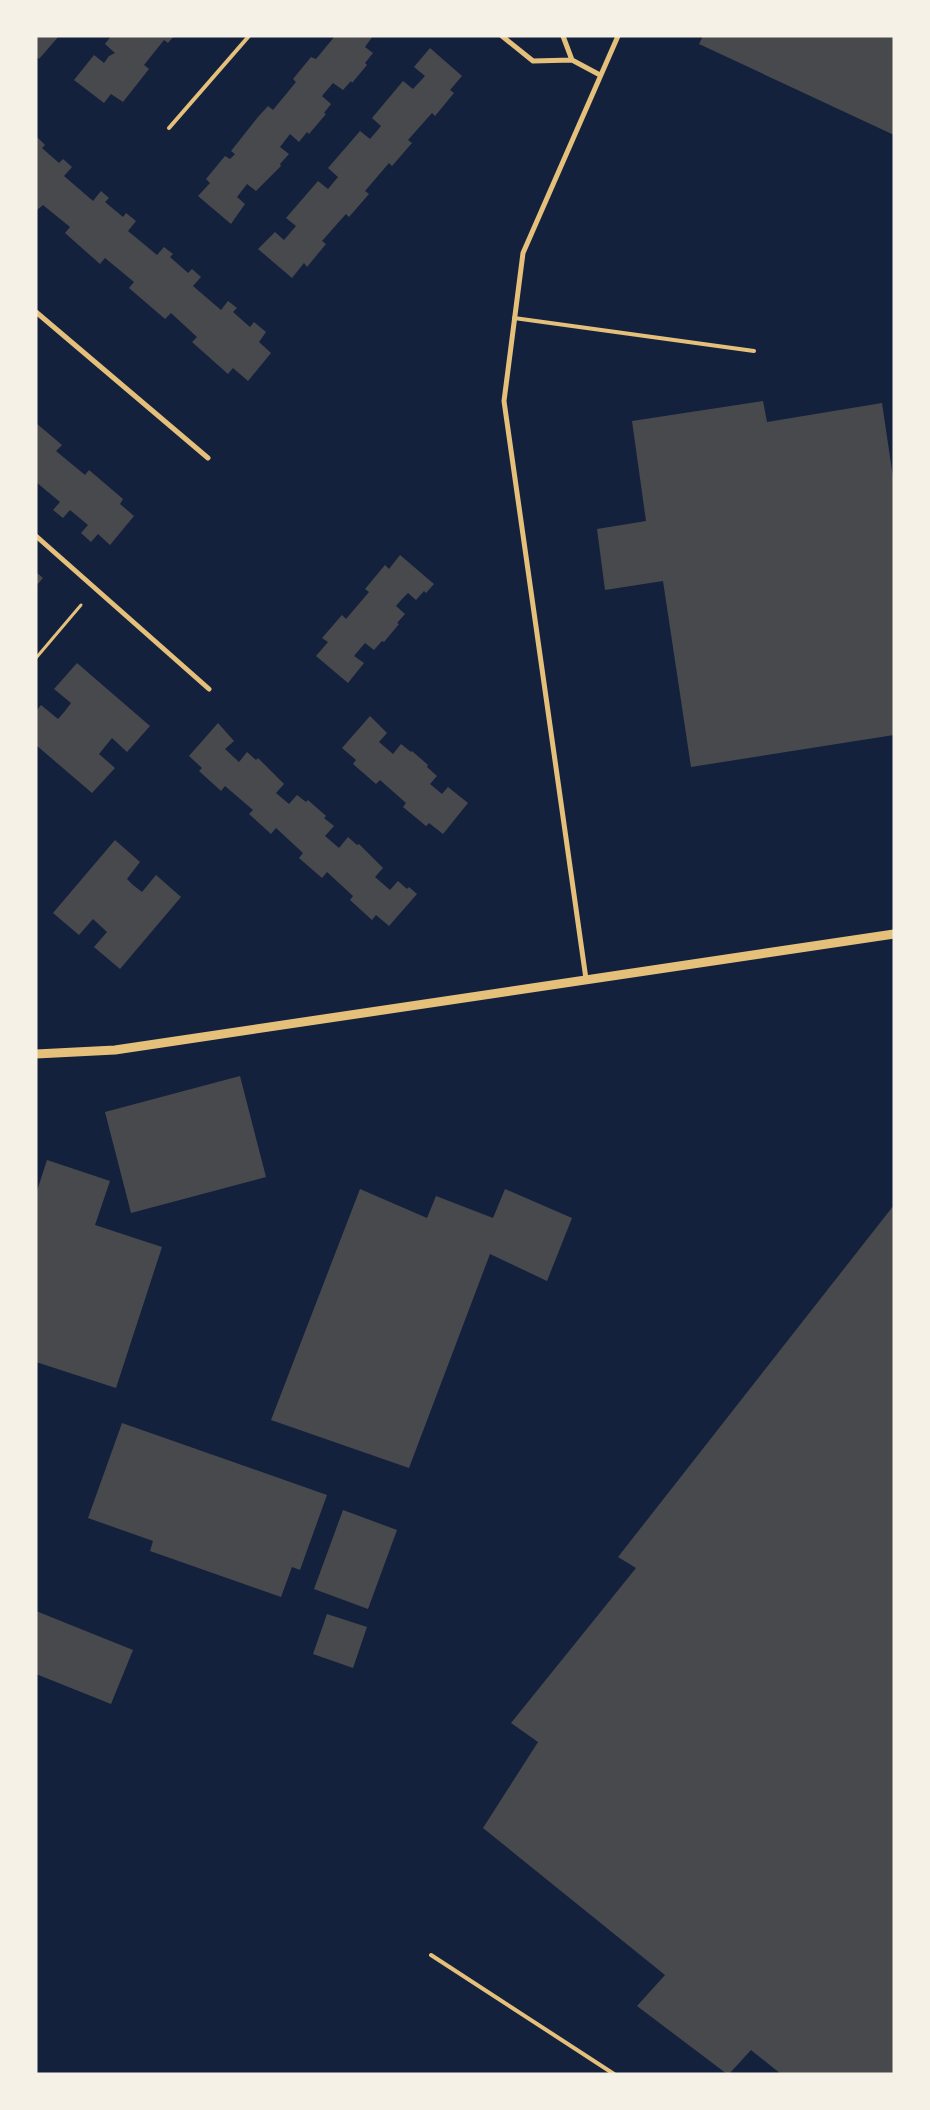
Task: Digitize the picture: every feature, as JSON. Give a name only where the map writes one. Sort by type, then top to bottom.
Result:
[{"type":"street","points":[[502,36],[533,60],[572,60],[600,75]]},
{"type":"street","points":[[563,36],[572,60]]},
{"type":"street","points":[[586,979],[504,401],[523,254],[618,36]]},
{"type":"street","points":[[36,312],[208,458]]},
{"type":"street","points":[[36,536],[209,690]]},
{"type":"street","points":[[36,1054],[115,1050],[894,934]]},
{"type":"lane","points":[[169,128],[249,36]]},
{"type":"lane","points":[[514,318],[754,351]]},
{"type":"lane","points":[[431,1955],[614,2074]]},
{"type":"path","points":[[36,658],[96,588]]},
{"type":"building","points":[[36,36],[59,36],[39,59],[36,56]]},
{"type":"building","points":[[111,36],[174,36],[168,43],[164,40],[144,65],[149,69],[123,102],[111,94],[104,103],[74,80],[94,55],[104,63],[109,56],[115,53],[105,44]]},
{"type":"building","points":[[335,36],[373,36],[365,47],[373,53],[365,63],[367,65],[352,83],[351,81],[343,90],[333,83],[322,96],[331,104],[324,113],[326,114],[309,134],[307,132],[299,142],[290,134],[280,147],[289,154],[280,164],[281,166],[256,191],[247,184],[237,197],[245,204],[231,224],[198,196],[210,183],[206,179],[225,156],[230,159],[235,154],[231,151],[258,117],[268,106],[273,110],[296,82],[293,79],[311,57],[316,59]]},
{"type":"building","points":[[703,36],[894,36],[894,135],[699,44]]},
{"type":"building","points":[[430,48],[462,76],[450,90],[454,93],[435,116],[432,113],[408,140],[412,143],[392,166],[389,163],[365,191],[369,194],[349,217],[346,214],[322,241],[326,244],[307,267],[304,263],[292,278],[258,249],[275,232],[284,240],[296,226],[286,218],[318,181],[328,189],[338,177],[328,168],[360,131],[370,139],[381,126],[372,118],[403,81],[413,89],[425,76],[414,67]]},
{"type":"building","points":[[37,137],[45,145],[42,148],[59,163],[63,159],[72,167],[64,176],[93,201],[101,191],[109,198],[105,202],[123,217],[126,213],[136,221],[128,231],[157,255],[164,247],[173,254],[170,257],[188,273],[192,269],[201,277],[193,286],[221,310],[228,301],[237,308],[233,312],[250,327],[254,322],[266,332],[259,342],[271,353],[248,381],[233,368],[228,374],[192,342],[197,337],[171,313],[165,319],[129,288],[134,282],[105,258],[100,264],[65,233],[70,227],[43,205],[36,209]]},
{"type":"building","points":[[763,401],[767,422],[882,403],[894,484],[894,735],[691,767],[663,581],[605,590],[597,529],[646,521],[632,421]]},
{"type":"building","points":[[36,423],[62,445],[56,451],[85,475],[89,470],[123,499],[120,504],[134,516],[110,545],[98,534],[91,542],[81,533],[88,525],[70,510],[63,518],[53,510],[60,502],[36,482]]},
{"type":"building","points":[[400,555],[434,584],[416,600],[408,593],[402,599],[396,606],[405,614],[397,623],[399,624],[384,642],[382,641],[374,650],[365,643],[354,656],[364,663],[348,683],[316,656],[328,642],[322,638],[342,615],[346,619],[369,592],[365,589],[385,565],[389,569]]},
{"type":"building","points":[[36,572],[43,578],[36,586]]},
{"type":"building","points":[[77,663],[150,726],[127,752],[112,738],[99,754],[115,768],[92,793],[36,745],[36,711],[41,705],[58,719],[65,711],[71,703],[54,689]]},
{"type":"building","points":[[370,716],[387,733],[379,742],[393,754],[401,744],[412,751],[437,776],[430,784],[442,794],[448,787],[468,803],[443,834],[429,823],[426,826],[403,807],[406,803],[380,780],[376,784],[353,764],[356,760],[342,748]]},
{"type":"building","points":[[218,723],[234,741],[225,749],[239,762],[247,752],[256,760],[258,758],[284,784],[276,793],[289,804],[297,795],[306,802],[308,800],[326,816],[324,818],[334,826],[325,836],[339,848],[348,837],[357,845],[359,844],[383,868],[375,877],[390,890],[398,881],[407,889],[409,887],[417,894],[389,926],[376,915],[372,920],[350,900],[353,896],[327,872],[322,878],[299,858],[303,853],[276,828],[271,834],[249,814],[253,810],[225,786],[221,791],[199,771],[202,768],[189,756]]},
{"type":"building","points":[[115,840],[140,862],[127,879],[133,885],[142,892],[156,875],[181,897],[120,969],[94,947],[107,932],[93,919],[79,935],[53,913]]},
{"type":"building","points":[[240,1076],[266,1177],[131,1213],[105,1112]]},
{"type":"building","points":[[47,1160],[110,1181],[95,1225],[162,1247],[116,1388],[36,1362],[36,1194]]},
{"type":"building","points":[[360,1189],[427,1218],[436,1196],[493,1218],[505,1189],[572,1218],[547,1281],[490,1254],[409,1468],[271,1420]]},
{"type":"building","points":[[894,1205],[894,2074],[781,2074],[751,2050],[727,2074],[637,2006],[665,1975],[483,1828],[538,1742],[511,1723],[636,1568],[618,1557]]},
{"type":"building","points":[[122,1423],[327,1495],[300,1570],[292,1567],[281,1597],[150,1551],[153,1541],[88,1518]]},
{"type":"building","points":[[343,1510],[397,1530],[368,1609],[314,1589]]},
{"type":"building","points":[[36,1611],[133,1650],[111,1704],[36,1674]]},
{"type":"building","points":[[327,1614],[367,1627],[353,1668],[313,1654]]}]
